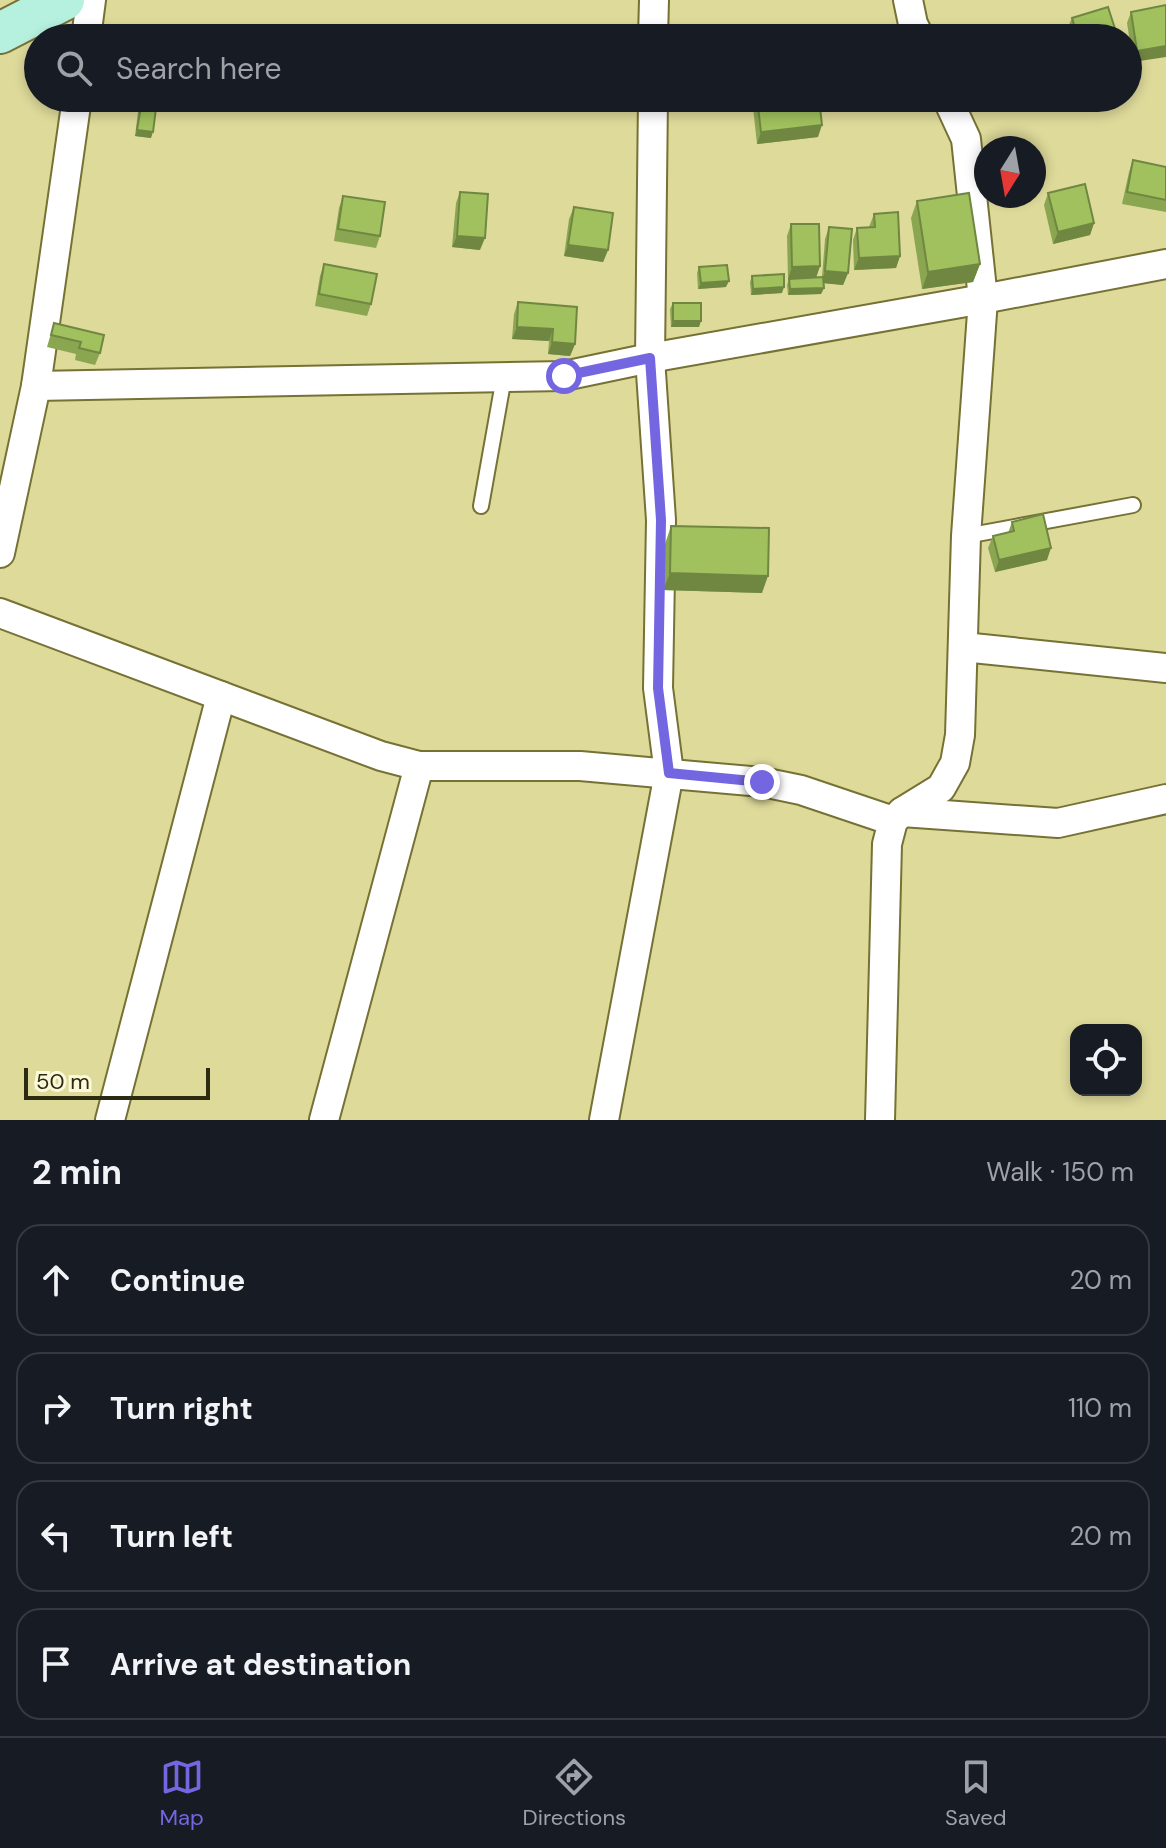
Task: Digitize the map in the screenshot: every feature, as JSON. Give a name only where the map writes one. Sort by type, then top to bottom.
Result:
[{"type":"main road","points":[[0,33],[64,0]]},
{"type":"street","points":[[88,24],[91,0]]},
{"type":"street","points":[[653,24],[654,0]]},
{"type":"street","points":[[908,0],[913,24]]},
{"type":"street","points":[[0,553],[36,386],[75,112]]},
{"type":"street","points":[[604,1120],[669,773],[658,688],[661,520],[650,358],[653,112]]},
{"type":"street","points":[[880,1120],[887,844],[897,816],[941,788],[955,763],[960,735],[966,536],[983,299],[966,139],[953,112]]},
{"type":"street","points":[[36,386],[564,376],[1166,264]]},
{"type":"street","points":[[0,613],[381,756],[419,766],[580,766],[762,782],[897,816],[1058,823],[1166,799]]},
{"type":"street","points":[[963,647],[1166,668]]},
{"type":"street","points":[[110,1120],[221,696]]},
{"type":"street","points":[[324,1120],[419,766]]},
{"type":"lane","points":[[481,506],[504,377]]},
{"type":"lane","points":[[966,536],[1133,505]]},
{"type":"building","points":[[1166,5],[1166,46],[1142,50],[1142,24],[1133,24],[1131,12]]},
{"type":"building","points":[[1108,7],[1113,24],[1074,24],[1072,18]]},
{"type":"building","points":[[140,112],[156,112],[153,132],[137,130]]},
{"type":"building","points":[[759,112],[821,112],[822,125],[761,132]]},
{"type":"building","points":[[1133,160],[1166,167],[1166,200],[1127,192]]},
{"type":"building","points":[[1085,184],[1094,223],[1058,232],[1048,193]]},
{"type":"building","points":[[460,192],[488,194],[485,238],[457,236]]},
{"type":"building","points":[[969,193],[980,264],[928,272],[917,201]]},
{"type":"building","points":[[343,196],[385,202],[380,236],[338,229]]},
{"type":"building","points":[[574,207],[613,213],[608,250],[568,245]]},
{"type":"building","points":[[898,212],[900,256],[859,258],[857,228],[875,227],[874,214]]},
{"type":"building","points":[[791,224],[819,224],[820,266],[792,267]]},
{"type":"building","points":[[829,227],[852,229],[848,273],[825,271]]},
{"type":"building","points":[[324,264],[377,274],[371,304],[319,294]]},
{"type":"building","points":[[727,265],[729,281],[701,283],[699,267]]},
{"type":"building","points":[[784,274],[784,287],[753,289],[752,276]]},
{"type":"building","points":[[823,277],[824,288],[790,289],[789,279]]},
{"type":"building","points":[[518,302],[577,307],[575,344],[552,342],[553,329],[517,327]]},
{"type":"building","points":[[673,303],[701,303],[701,321],[673,321]]},
{"type":"building","points":[[54,323],[104,335],[100,353],[79,348],[81,342],[51,335]]},
{"type":"building","points":[[1043,514],[1051,548],[999,560],[993,536],[1014,531],[1012,522]]},
{"type":"building","points":[[671,526],[769,528],[768,576],[670,573]]},
{"type":"route","points":[[564,376],[650,358],[661,520],[658,700],[669,773],[762,782]]}]
